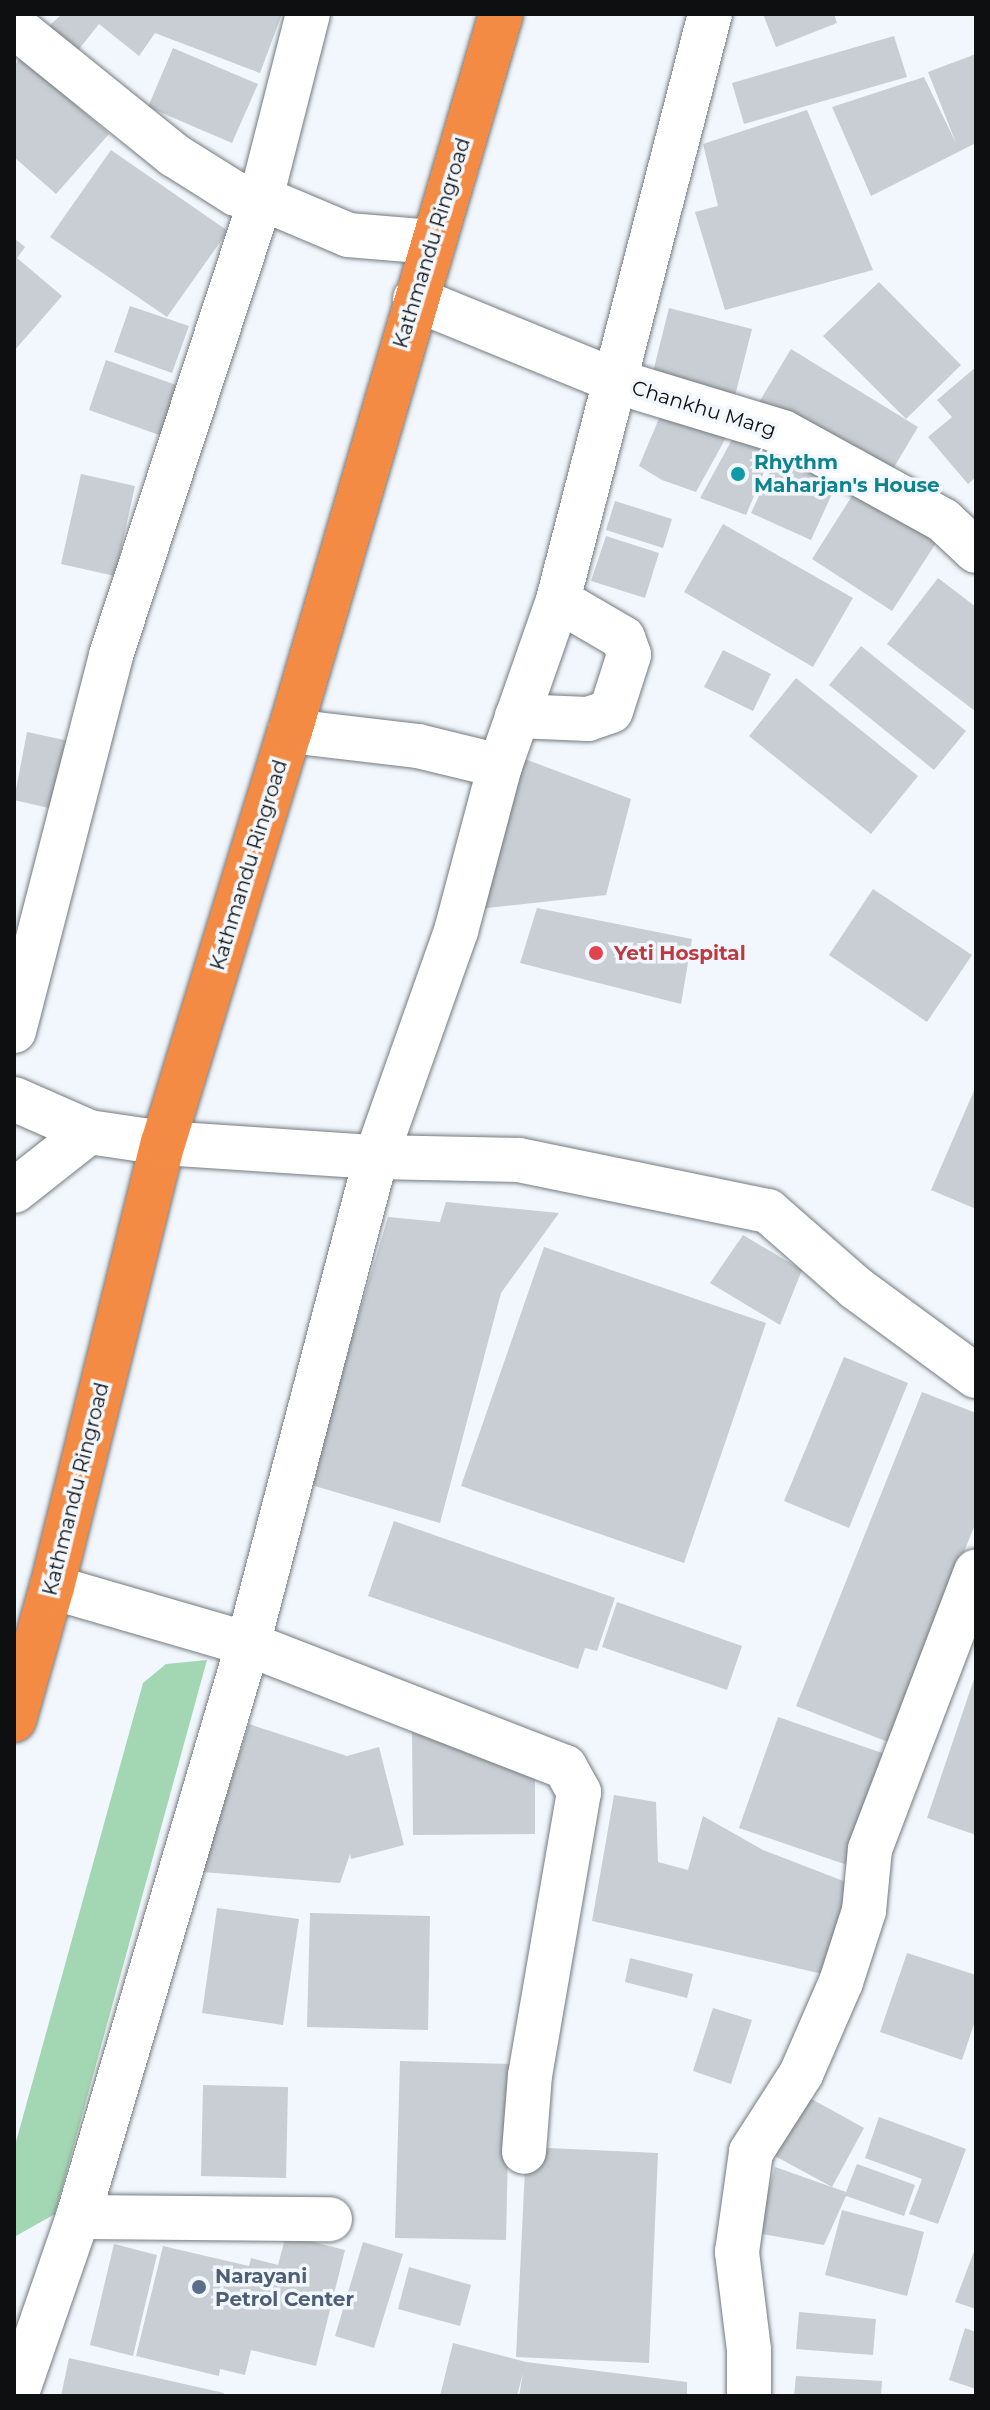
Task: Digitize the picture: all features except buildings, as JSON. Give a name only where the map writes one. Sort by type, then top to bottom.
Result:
[{"type":"highway","name":"Kathmandu Ringroad","points":[[14,1720],[52,1587],[163,1143],[290,731],[501,14]]},
{"type":"street","points":[[14,1031],[111,655],[261,198],[308,14]]},
{"type":"street","points":[[15,2396],[78,2217],[248,1644],[376,1157],[456,931],[500,766],[558,600],[618,382],[710,14]]},
{"type":"street","points":[[14,26],[174,155],[236,194],[261,198],[348,235],[433,242]]},
{"type":"street","name":"Chankhu Marg","points":[[415,299],[618,382],[783,432],[943,520],[976,551]]},
{"type":"street","points":[[517,716],[588,719],[611,711],[629,655],[623,638],[558,600]]},
{"type":"street","points":[[290,731],[418,746],[500,766]]},
{"type":"street","points":[[14,1099],[89,1132],[163,1143],[376,1157],[519,1160],[768,1211],[856,1288],[976,1376]]},
{"type":"street","points":[[14,1191],[89,1132]]},
{"type":"street","points":[[749,2396],[749,2350],[737,2252],[751,2152],[801,2074],[841,1982],[864,1911],[870,1849],[976,1572]]},
{"type":"street","points":[[52,1587],[248,1644],[565,1767],[579,1792],[530,2075],[524,2152]]},
{"type":"street","points":[[78,2217],[330,2219]]},
{"type":"green space","points":[[207,1660],[55,2214],[14,2237],[14,2149],[143,1683],[166,1664]]},
{"type":"place","name":"Rhythm Maharjan's House","points":[[738,474]]},
{"type":"place","name":"Yeti Hospital","points":[[596,953]]},
{"type":"place","name":"Narayani Petrol Center","points":[[199,2287]]}]
